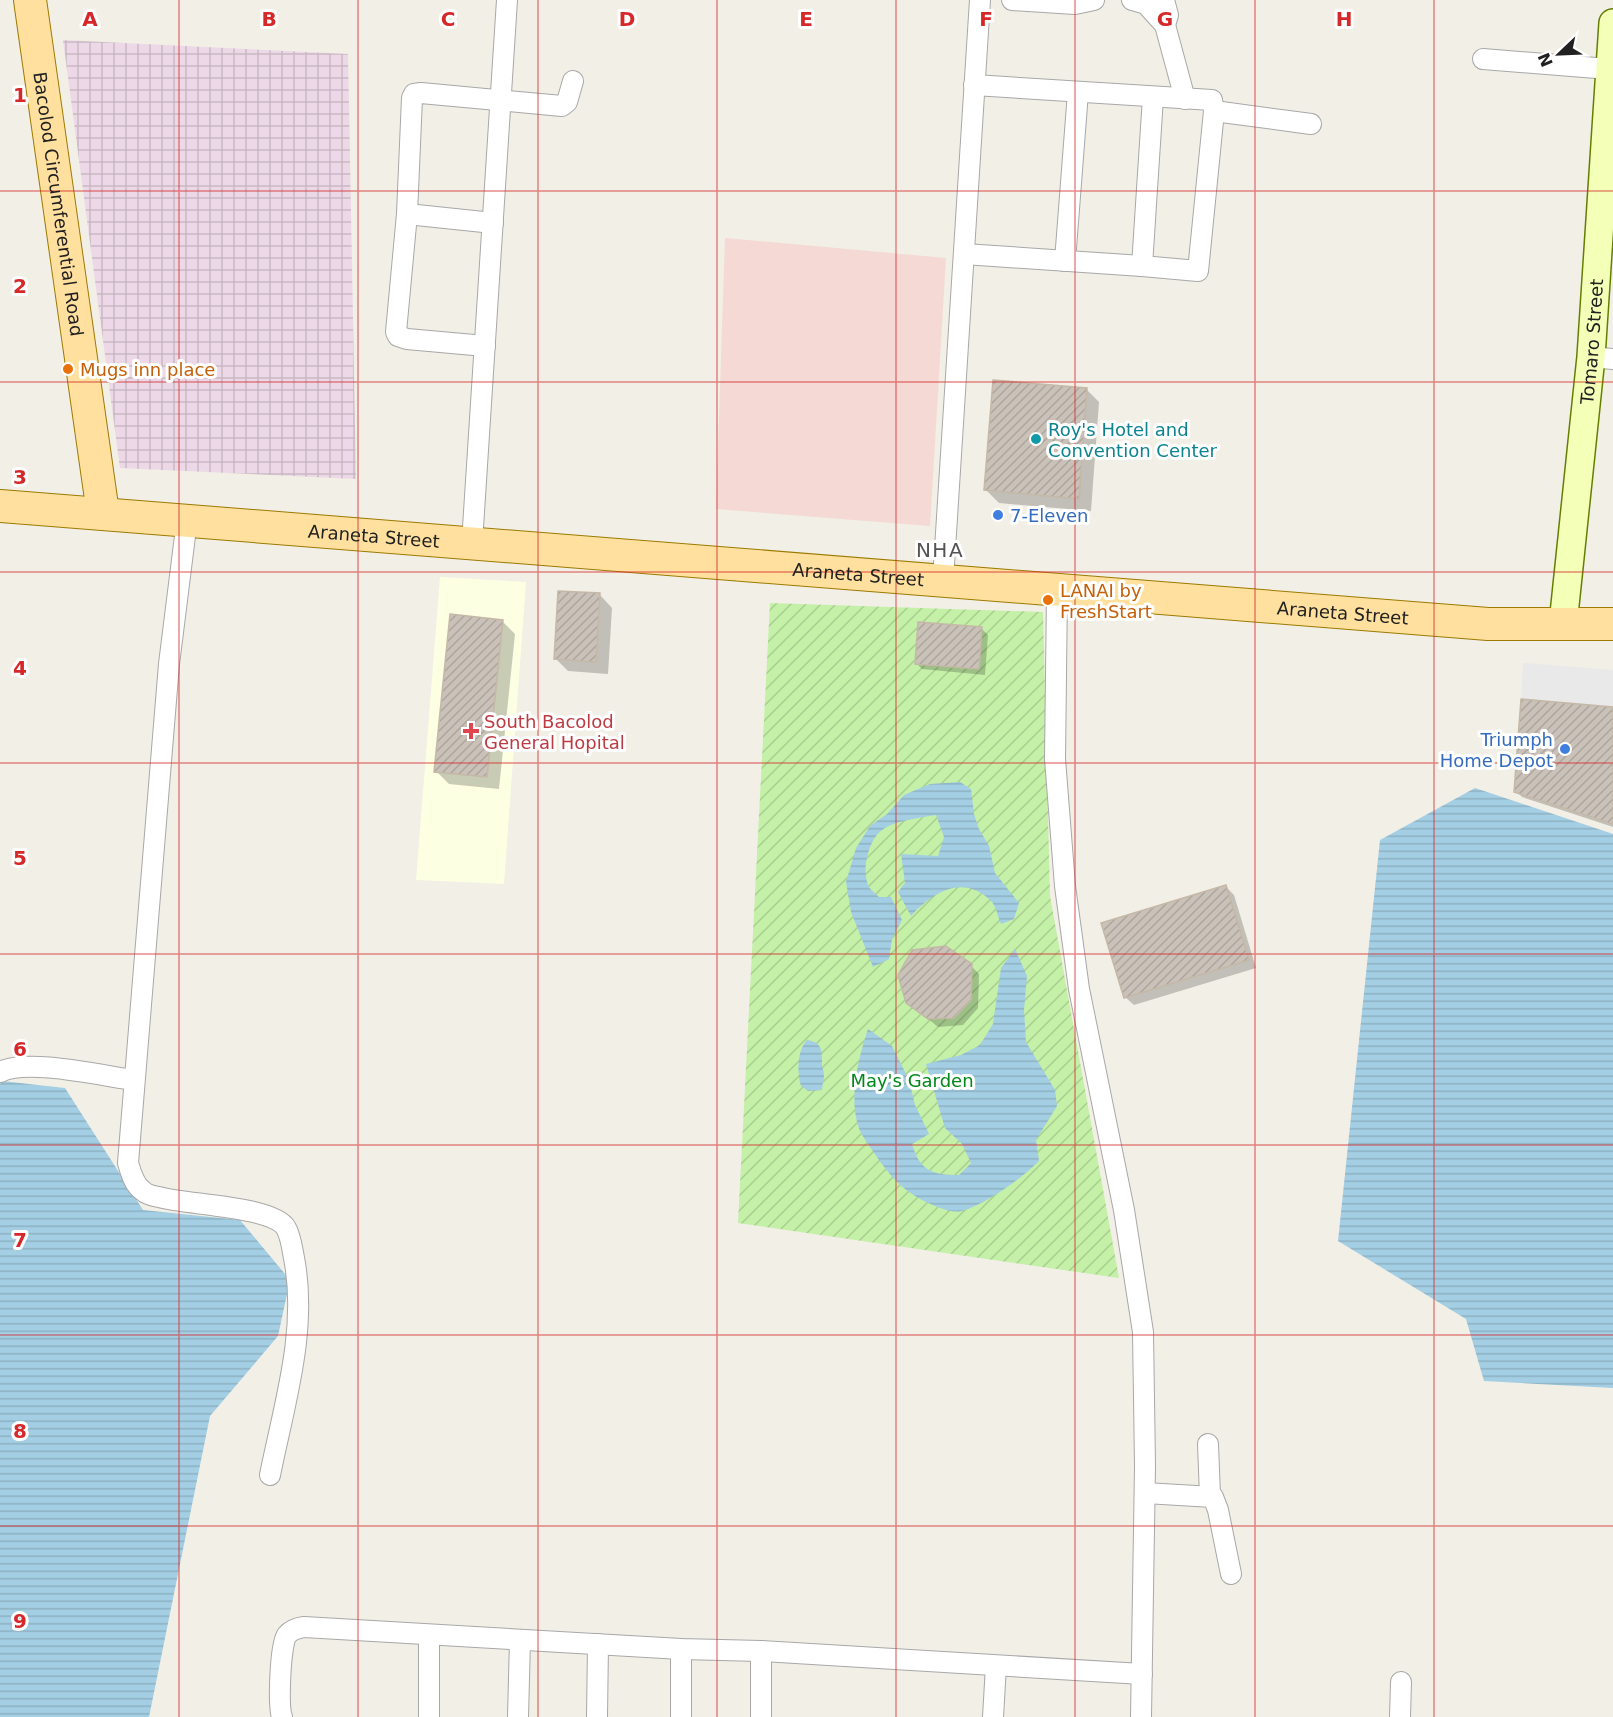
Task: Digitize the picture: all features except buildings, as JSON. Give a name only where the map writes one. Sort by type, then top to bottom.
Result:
[{"type":"main road","name":"Bacolod Circumferential Road","points":[[30,0],[103,513]]},
{"type":"main road","name":"Araneta Street","points":[[0,506],[1476,623],[1613,624]]},
{"type":"street","points":[[472,543],[507,0]]},
{"type":"street","points":[[943,580],[980,0]]},
{"type":"street","points":[[1012,0],[1075,4],[1094,0]]},
{"type":"street","points":[[1132,0],[1146,4],[1165,25],[1185,99]]},
{"type":"street","points":[[1164,0],[1168,15],[1165,25]]},
{"type":"street","name":"Tomaro Street","points":[[1563,624],[1602,358],[1613,23]]},
{"type":"street","points":[[1483,59],[1610,83]]},
{"type":"street","points":[[485,346],[407,339],[398,336],[396,332],[407,214],[412,98],[414,94],[562,106],[567,102],[573,81]]},
{"type":"street","points":[[964,254],[1198,272],[1214,111],[1212,100],[974,85]]},
{"type":"street","points":[[1065,261],[1078,93]]},
{"type":"street","points":[[1142,266],[1153,97]]},
{"type":"street","points":[[1214,111],[1311,124]]},
{"type":"street","points":[[407,214],[493,224]]},
{"type":"street","points":[[187,520],[169,664],[128,1163],[138,1187],[145,1193],[175,1202],[255,1211],[275,1218],[285,1226],[291,1240],[297,1270],[299,1302],[296,1346],[270,1475]]},
{"type":"street","points":[[1057,590],[1054,759],[1065,886],[1080,989],[1124,1210],[1143,1332],[1145,1493],[1142,1717]]},
{"type":"street","points":[[0,1072],[18,1066],[37,1067],[134,1080]]},
{"type":"street","points":[[1208,1444],[1210,1496]]},
{"type":"street","points":[[1145,1493],[1210,1496],[1215,1499],[1231,1574]]},
{"type":"street","points":[[282,1717],[280,1674],[284,1643],[286,1636],[295,1629],[321,1628],[681,1650],[761,1651],[1142,1674]]},
{"type":"street","points":[[429,1636],[429,1717]]},
{"type":"street","points":[[518,1717],[520,1640]]},
{"type":"street","points":[[597,1717],[598,1644]]},
{"type":"street","points":[[681,1650],[681,1717]]},
{"type":"street","points":[[761,1651],[761,1717]]},
{"type":"street","points":[[993,1717],[996,1666]]},
{"type":"street","points":[[1400,1717],[1401,1682]]},
{"type":"shaded area","points":[[63,40],[348,54],[356,479],[120,468]]},
{"type":"shaded area","points":[[725,238],[946,258],[930,526],[716,509]]},
{"type":"shaded area","name":"South Bacolod General Hopital","points":[[440,577],[526,582],[504,884],[416,880]]},
{"type":"shaded area","points":[[1523,663],[1613,670],[1613,707],[1521,699]]},
{"type":"green space","name":"May's Garden","points":[[770,603],[1043,612],[1050,896],[1119,1278],[738,1223]]},
{"type":"water","points":[[960,782],[971,789],[974,814],[979,829],[989,846],[995,873],[1019,903],[1014,919],[1001,924],[992,902],[981,893],[960,887],[939,893],[911,916],[898,892],[905,883],[901,854],[938,856],[944,837],[936,815],[894,824],[877,835],[867,857],[866,873],[870,888],[879,897],[891,897],[902,920],[892,939],[889,959],[873,967],[851,912],[846,882],[856,848],[870,826],[887,814],[904,795],[930,784]]},
{"type":"water","points":[[1475,788],[1613,834],[1613,1388],[1484,1381],[1466,1319],[1338,1241],[1380,840]]},
{"type":"water","points":[[1015,949],[1027,976],[1024,1010],[1026,1042],[1055,1090],[1057,1106],[1036,1140],[1039,1161],[1013,1183],[981,1203],[962,1211],[947,1210],[922,1200],[903,1187],[884,1166],[861,1133],[857,1121],[854,1094],[861,1054],[868,1029],[892,1046],[909,1080],[915,1105],[929,1134],[912,1144],[915,1153],[928,1170],[941,1174],[959,1175],[971,1163],[962,1144],[945,1128],[926,1064],[961,1055],[980,1045],[993,1024],[1001,968]]},
{"type":"water","points":[[807,1040],[818,1044],[821,1050],[824,1075],[822,1090],[808,1091],[801,1086],[799,1062],[801,1050]]},
{"type":"water","points":[[2,1081],[65,1088],[143,1210],[240,1220],[290,1280],[278,1336],[210,1416],[149,1717],[0,1717],[0,1084]]},
{"type":"place","name":"Mugs inn place","points":[[68,369]]},
{"type":"place","name":"Roy's Hotel and Convention Center","points":[[1036,439]]},
{"type":"place","name":"7-Eleven","points":[[998,515]]},
{"type":"place","name":"LANAI by FreshStart","points":[[1048,600]]},
{"type":"place","name":"South Bacolod General Hopital","points":[[471,731]]},
{"type":"place","name":"Triumph Home Depot","points":[[1565,749]]},
{"type":"district","name":"NHA","points":[[940,550]]}]
